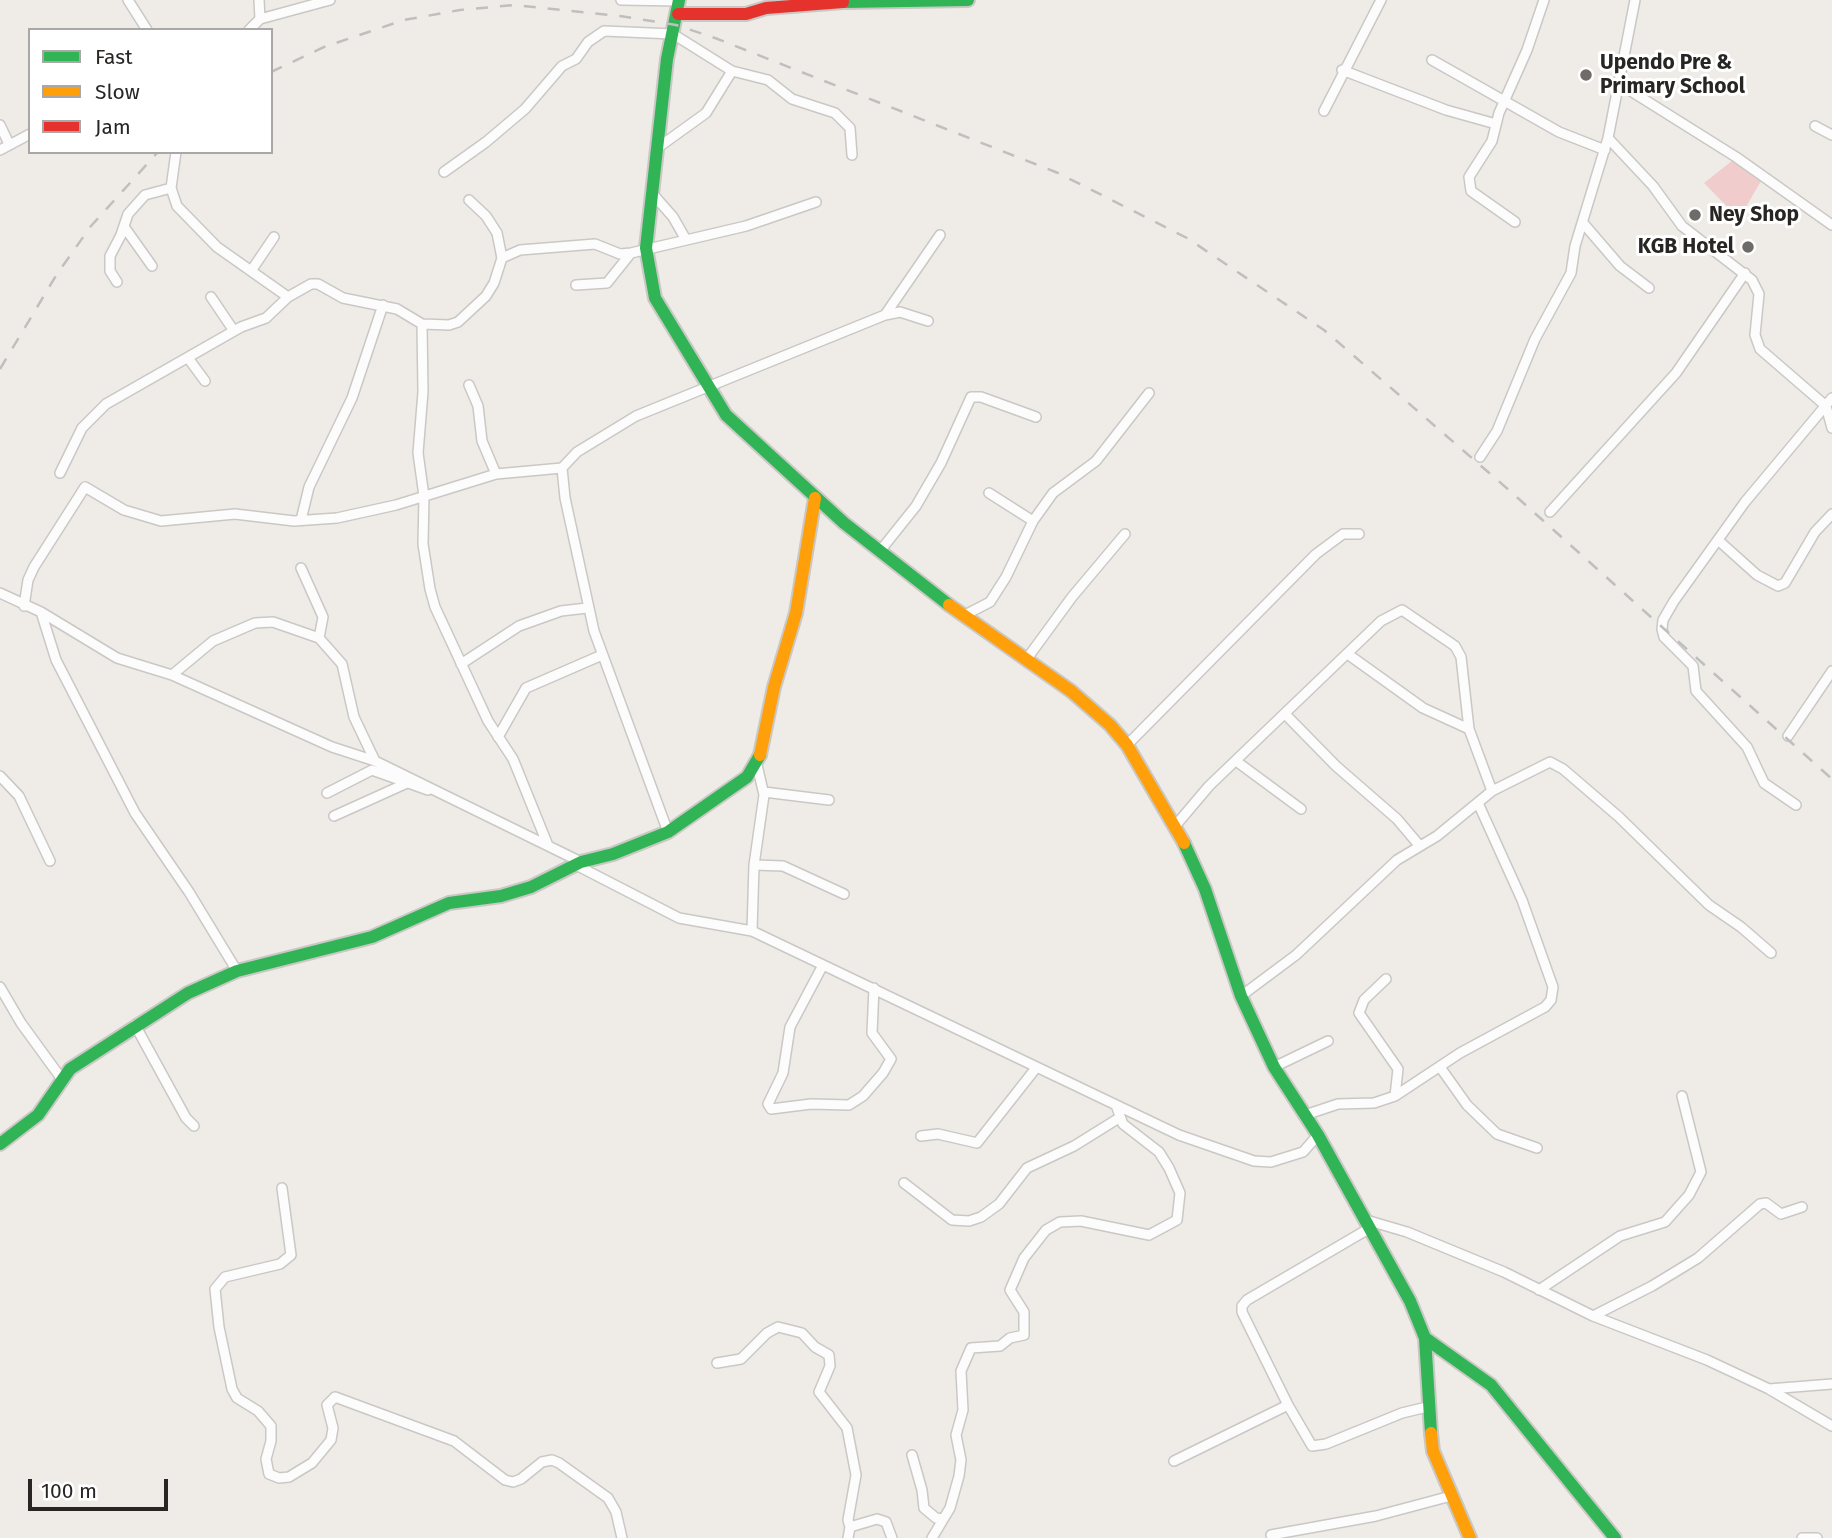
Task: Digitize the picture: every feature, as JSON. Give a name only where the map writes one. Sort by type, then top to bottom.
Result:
[{"type":"main road","points":[[968,0],[872,0],[766,8],[746,14],[679,5],[656,149],[646,248],[655,298],[705,385],[726,415],[753,443],[880,551],[963,616],[1071,691],[1110,725],[1128,745],[1176,825],[1205,889],[1241,996],[1274,1067],[1318,1135],[1410,1301],[1425,1338],[1429,1372],[1427,1407],[1433,1451],[1470,1538]]},
{"type":"main road","points":[[0,1144],[38,1115],[61,1077],[135,1025],[188,993],[237,971],[372,937],[449,903],[521,890],[579,863],[613,854],[668,832],[747,777],[757,765],[774,687],[796,613],[816,498]]},
{"type":"main road","points":[[1425,1338],[1491,1385],[1615,1538]]},
{"type":"street","points":[[128,0],[146,28]]},
{"type":"street","points":[[259,0],[260,19]]},
{"type":"street","points":[[251,28],[260,19],[330,0]]},
{"type":"street","points":[[621,0],[679,5]]},
{"type":"street","points":[[1324,111],[1342,70],[1381,0]]},
{"type":"street","points":[[1515,222],[1477,197],[1468,185],[1472,170],[1492,141],[1496,124],[1544,0]]},
{"type":"street","points":[[1480,457],[1497,430],[1541,326],[1567,284],[1608,138],[1635,0]]},
{"type":"street","points":[[444,172],[486,142],[524,109],[562,66],[576,59],[599,34],[617,31],[673,34],[732,71],[768,80],[792,99],[844,119],[849,128],[852,155]]},
{"type":"street","points":[[1432,60],[1575,140],[1605,149]]},
{"type":"street","points":[[1342,70],[1446,110],[1496,124]]},
{"type":"street","points":[[656,149],[706,113],[732,71]]},
{"type":"street","points":[[1618,83],[1736,158],[1832,225]]},
{"type":"street","points":[[0,125],[4,147],[28,135]]},
{"type":"street","points":[[1815,126],[1832,135]]},
{"type":"street","points":[[1608,138],[1653,186],[1682,226],[1745,273],[1757,286],[1759,294],[1755,335],[1760,349],[1829,402],[1832,428]]},
{"type":"street","points":[[176,154],[171,188],[173,199],[217,247],[288,297]]},
{"type":"street","points":[[117,282],[110,271],[110,256],[125,228],[128,214],[141,198],[171,188]]},
{"type":"street","points":[[651,192],[673,217],[685,238]]},
{"type":"street","points":[[60,473],[73,444],[90,418],[106,404],[163,369],[234,331],[266,318],[288,297],[315,283],[343,298],[383,305],[422,324],[449,325],[469,313],[494,283],[502,258],[497,233],[486,216],[468,200]]},
{"type":"street","points":[[502,258],[520,250],[595,244],[620,254],[631,253],[685,238],[746,226],[816,202]]},
{"type":"street","points":[[1583,223],[1620,266],[1649,288]]},
{"type":"street","points":[[125,228],[152,266]]},
{"type":"street","points":[[884,314],[940,235]]},
{"type":"street","points":[[251,271],[274,237]]},
{"type":"street","points":[[576,285],[607,283],[631,253]]},
{"type":"street","points":[[1550,512],[1676,373],[1745,273]]},
{"type":"street","points":[[211,297],[234,331]]},
{"type":"street","points":[[300,520],[309,487],[352,398],[383,305]]},
{"type":"street","points":[[562,468],[577,452],[636,416],[705,385],[884,314],[900,312],[928,321]]},
{"type":"street","points":[[422,324],[423,392],[418,453],[424,496],[423,544],[430,589],[461,664],[498,737],[513,759],[547,843]]},
{"type":"street","points":[[188,358],[205,381]]},
{"type":"street","points":[[469,385],[478,406],[482,441],[496,474]]},
{"type":"street","points":[[963,616],[990,601],[999,591],[1033,521],[1053,493],[1096,461],[1149,393]]},
{"type":"street","points":[[880,551],[916,506],[941,463],[971,397],[981,397],[1036,417]]},
{"type":"street","points":[[1796,805],[1764,783],[1747,747],[1696,691],[1693,666],[1664,637],[1663,620],[1745,502],[1829,402]]},
{"type":"street","points":[[24,606],[28,580],[34,567],[85,487],[93,489],[124,510],[161,521],[234,514],[300,520],[337,518],[496,474],[562,468]]},
{"type":"street","points":[[562,468],[587,608],[668,832]]},
{"type":"street","points":[[989,493],[1033,521]]},
{"type":"street","points":[[1718,540],[1757,575],[1778,586],[1784,583],[1815,532],[1832,514]]},
{"type":"street","points":[[1026,660],[1072,597],[1125,534]]},
{"type":"street","points":[[1128,745],[1323,547],[1343,534],[1359,534]]},
{"type":"street","points":[[301,568],[323,617],[319,638]]},
{"type":"street","points":[[0,593],[41,612],[117,658],[172,675],[332,747],[375,761],[433,788],[547,843],[679,918],[752,931],[1117,1108],[1179,1135],[1254,1161],[1290,1158],[1303,1152],[1318,1135]]},
{"type":"street","points":[[461,664],[519,625],[561,611],[587,608]]},
{"type":"street","points":[[1176,825],[1209,786],[1349,655],[1381,621],[1396,611],[1410,612],[1455,646],[1461,657],[1469,729],[1492,791]]},
{"type":"street","points":[[41,612],[56,660],[135,813],[189,892],[237,971]]},
{"type":"street","points":[[172,675],[213,641],[255,623],[272,622],[319,638],[342,664],[354,717],[375,761]]},
{"type":"street","points":[[498,737],[526,688],[602,655]]},
{"type":"street","points":[[1349,655],[1432,713],[1469,729]]},
{"type":"street","points":[[1788,736],[1832,671]]},
{"type":"street","points":[[1286,715],[1336,766],[1397,819],[1419,845]]},
{"type":"street","points":[[1236,761],[1301,809]]},
{"type":"street","points":[[1241,996],[1296,955],[1375,880],[1419,845],[1437,836],[1492,791],[1550,762],[1619,817],[1709,905],[1741,927],[1771,953]]},
{"type":"street","points":[[752,931],[754,865],[764,792],[757,765]]},
{"type":"street","points":[[327,793],[372,771],[428,790],[433,788]]},
{"type":"street","points":[[0,776],[19,796],[50,861]]},
{"type":"street","points":[[334,816],[407,783]]},
{"type":"street","points":[[764,792],[829,800]]},
{"type":"street","points":[[1305,1115],[1338,1104],[1374,1103],[1395,1096],[1545,1007],[1554,994],[1518,891],[1478,803]]},
{"type":"street","points":[[754,865],[783,866],[844,894]]},
{"type":"street","points":[[823,965],[790,1027],[783,1073],[768,1104],[771,1109],[811,1104],[849,1105],[863,1096],[883,1073],[891,1059],[872,1033],[874,988]]},
{"type":"street","points":[[1386,979],[1364,1000],[1359,1013],[1398,1069],[1395,1096]]},
{"type":"street","points":[[0,987],[21,1023],[61,1077]]},
{"type":"street","points":[[135,1025],[186,1118],[194,1126]]},
{"type":"street","points":[[1274,1067],[1328,1041]]},
{"type":"street","points":[[1440,1067],[1467,1105],[1497,1133],[1537,1148]]},
{"type":"street","points":[[921,1136],[938,1134],[977,1143],[1036,1068]]},
{"type":"street","points":[[1539,1290],[1620,1236],[1665,1222],[1689,1195],[1701,1172],[1682,1096]]},
{"type":"street","points":[[932,1538],[950,1508],[959,1476],[961,1460],[956,1435],[963,1410],[960,1374],[971,1348],[1000,1346],[1010,1338],[1024,1335],[1024,1312],[1010,1290],[1024,1258],[1046,1230],[1060,1222],[1081,1221],[1149,1235],[1177,1220],[1180,1193],[1169,1168],[1158,1152],[1119,1118],[1117,1108]]},
{"type":"street","points":[[904,1183],[952,1220],[969,1221],[981,1217],[999,1204],[1027,1168],[1073,1146],[1119,1118]]},
{"type":"street","points":[[282,1188],[291,1255],[280,1264],[225,1277],[215,1289],[219,1327],[232,1389],[237,1398],[268,1420],[271,1426],[266,1459],[268,1474],[279,1478],[289,1477],[312,1463],[331,1440],[333,1428],[327,1405],[335,1397],[454,1441],[505,1480],[513,1482],[521,1479],[542,1462],[552,1460],[559,1463],[608,1498],[617,1512],[622,1538]]},
{"type":"street","points":[[1593,1316],[1698,1258],[1760,1204],[1766,1203],[1781,1214],[1801,1207]]},
{"type":"street","points":[[1427,1407],[1402,1413],[1317,1447],[1309,1443],[1254,1339],[1242,1306],[1368,1224],[1406,1231],[1504,1272],[1593,1316],[1707,1360],[1769,1389],[1832,1426]]},
{"type":"street","points":[[717,1363],[741,1359],[767,1333],[778,1327],[802,1333],[815,1347],[829,1355],[830,1366],[819,1392],[847,1428],[856,1475],[848,1520],[848,1538]]},
{"type":"street","points":[[1769,1389],[1832,1384]]},
{"type":"street","points":[[1174,1461],[1288,1405]]},
{"type":"street","points":[[912,1455],[924,1508],[936,1518],[943,1519]]},
{"type":"street","points":[[1271,1535],[1376,1516],[1451,1496]]},
{"type":"street","points":[[850,1527],[882,1519],[892,1538]]},
{"type":"street","points":[[1802,1538],[1817,1538]]},
{"type":"shaded area","points":[[1733,160],[1761,181],[1739,219],[1704,183]]},
{"type":"railway","points":[[273,71],[324,47],[404,20],[460,10],[514,5],[620,16],[676,25],[715,38],[1058,173],[1187,238],[1324,330],[1510,491],[1832,779]]},
{"type":"railway","points":[[0,369],[57,274],[91,226],[156,154]]},
{"type":"traffic: fast","points":[[679,0],[667,59],[646,248],[655,298],[726,415],[844,523],[949,605]]},
{"type":"traffic: fast","points":[[843,2],[968,0]]},
{"type":"traffic: fast","points":[[0,1144],[38,1115],[70,1069],[188,993],[237,971],[372,937],[449,903],[501,896],[531,887],[581,862],[613,854],[668,832],[747,777],[760,755]]},
{"type":"traffic: fast","points":[[1184,843],[1205,889],[1241,996],[1274,1067],[1318,1135],[1410,1301],[1425,1338],[1431,1433]]},
{"type":"traffic: fast","points":[[1425,1338],[1491,1385],[1615,1538]]},
{"type":"traffic: slow","points":[[760,755],[774,687],[796,613],[815,498]]},
{"type":"traffic: slow","points":[[949,605],[1071,691],[1110,725],[1127,745],[1184,843]]},
{"type":"traffic: slow","points":[[1431,1433],[1433,1451],[1470,1538]]},
{"type":"traffic: jam","points":[[678,14],[746,14],[766,8],[843,2]]},
{"type":"place","name":"Upendo Pre & Primary School","points":[[1586,75]]},
{"type":"place","name":"Ney Shop","points":[[1695,215]]},
{"type":"place","name":"KGB Hotel","points":[[1748,247]]}]
